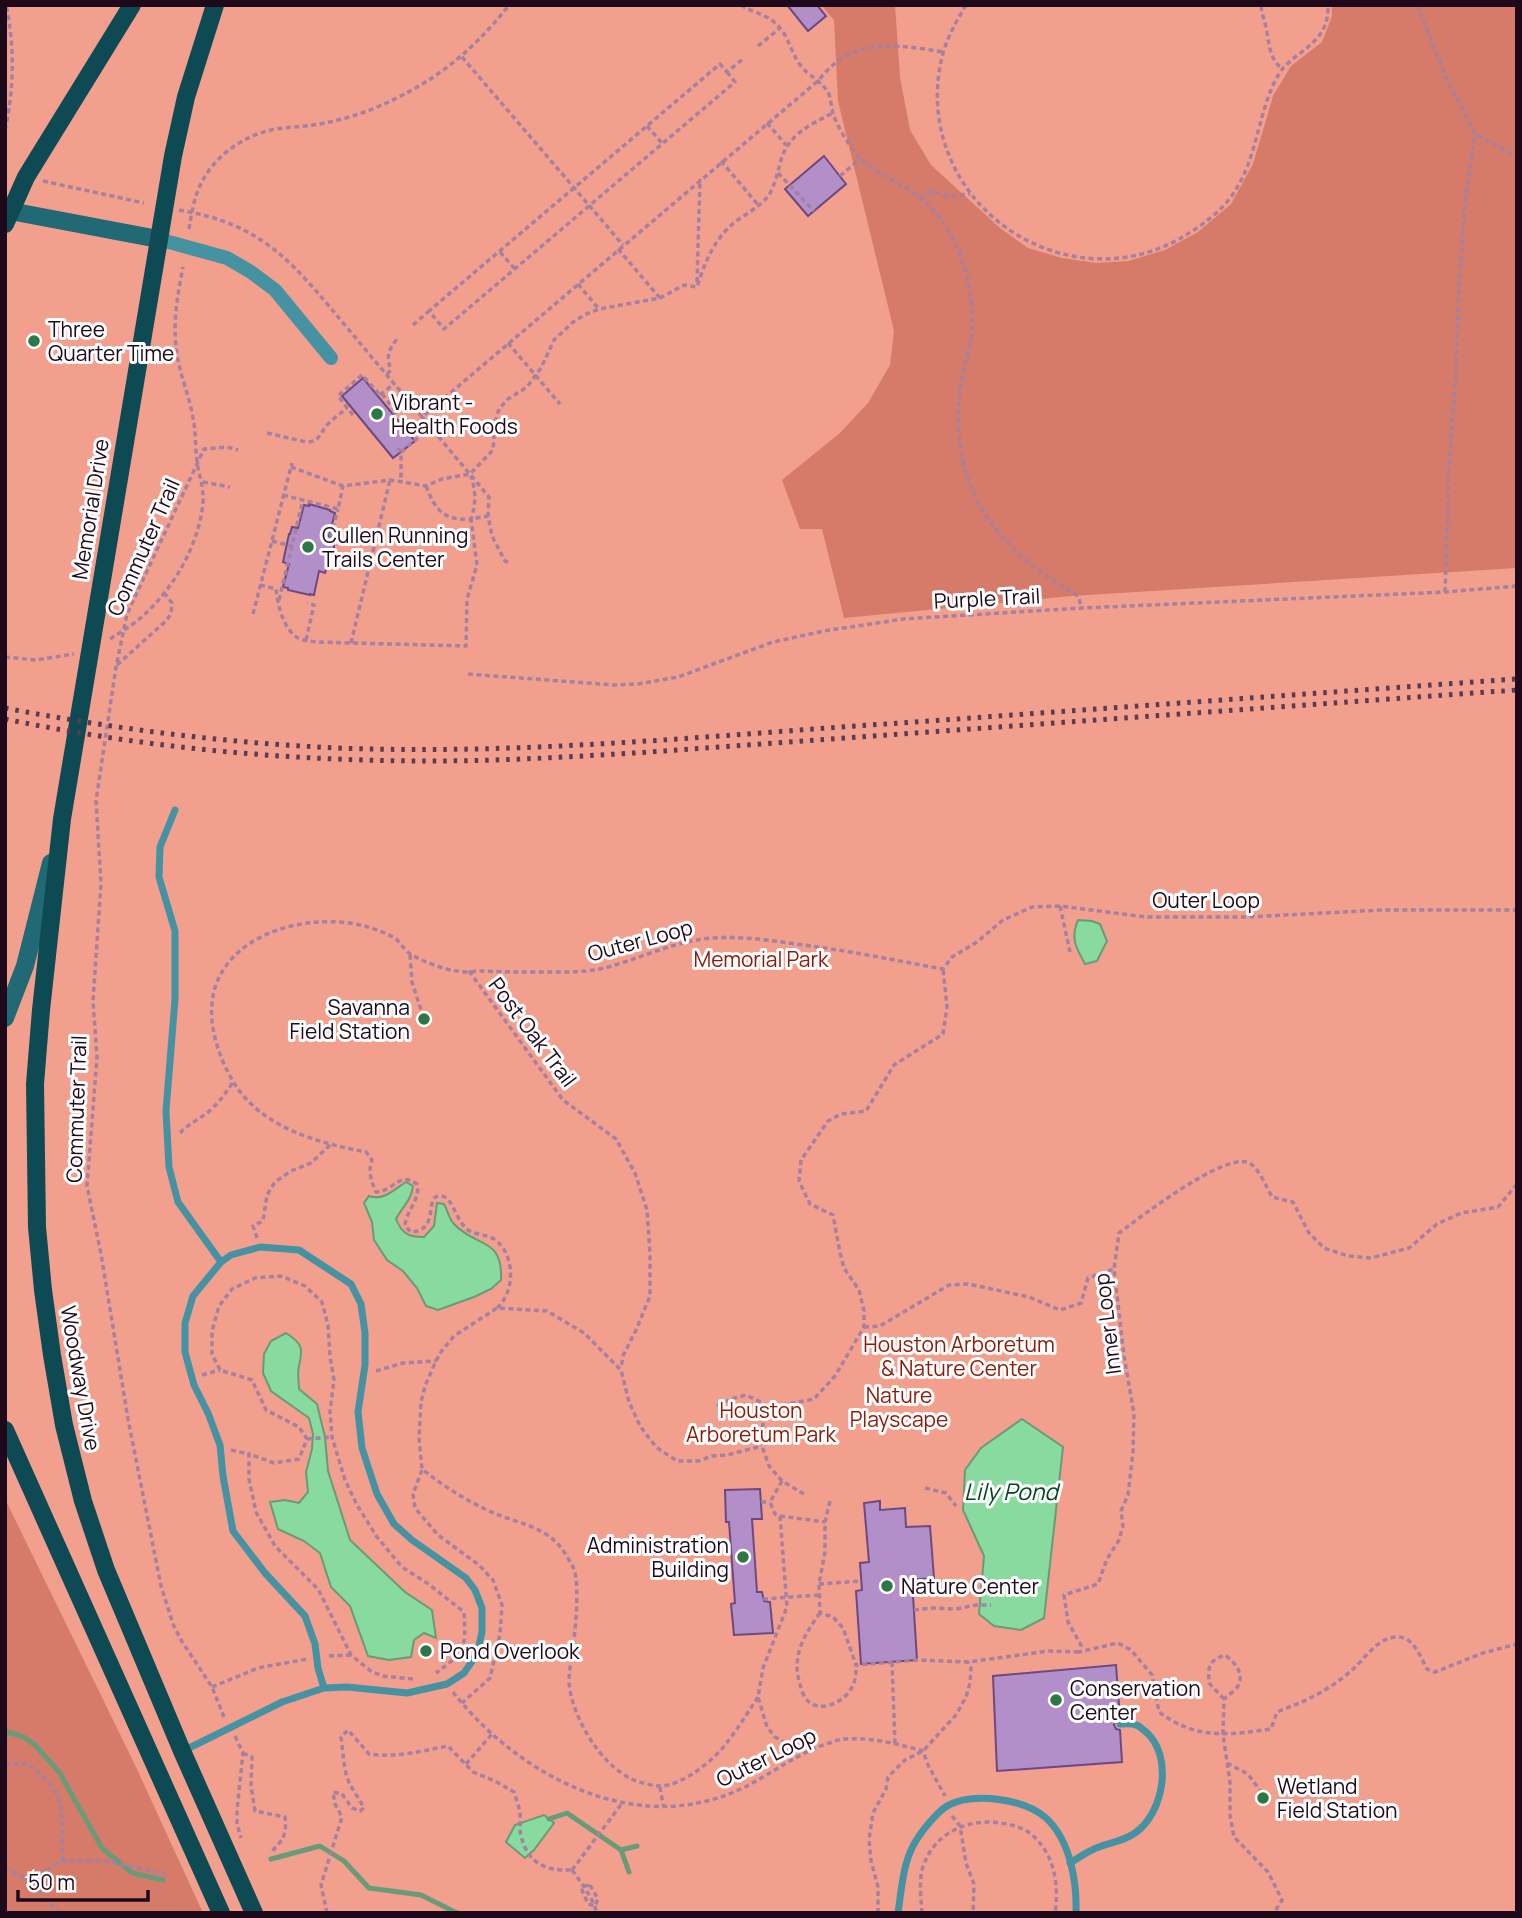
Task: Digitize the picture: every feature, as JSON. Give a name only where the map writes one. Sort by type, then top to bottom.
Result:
[{"type":"main road","points":[[132,5],[26,177],[7,215],[158,239]]},
{"type":"main road","name":"Memorial Drive","points":[[5,1018],[25,967],[62,819],[173,156],[186,97],[215,5]]},
{"type":"main road","name":"Woodway Drive","points":[[62,819],[35,1084],[37,1227],[43,1290],[64,1425],[83,1502],[106,1570],[254,1913]]},
{"type":"main road","points":[[5,1430],[221,1913]]},
{"type":"main road","points":[[155,1766],[182,1751]]},
{"type":"street","points":[[158,239],[227,258],[251,272],[275,290],[331,358]]},
{"type":"lane","points":[[175,810],[160,847],[159,877],[174,930],[175,999],[166,1111],[169,1167],[178,1202],[221,1262]]},
{"type":"lane","points":[[182,1751],[282,1702],[324,1689],[347,1687],[407,1693],[447,1684],[464,1673],[477,1654],[482,1632],[481,1608],[475,1590],[466,1578],[412,1541],[394,1524],[377,1494],[362,1448],[358,1412],[364,1374],[364,1323],[361,1304],[351,1284],[299,1250],[260,1247],[231,1255],[221,1262],[193,1296],[185,1323],[185,1352],[194,1385],[208,1413],[220,1448],[233,1531],[265,1573],[305,1616],[315,1644],[324,1689]]},
{"type":"lane","points":[[1070,1863],[1093,1849],[1136,1833],[1158,1800],[1163,1774],[1158,1749],[1151,1736],[1136,1724],[1120,1724]]},
{"type":"lane","points":[[898,1913],[903,1874],[918,1836],[947,1805],[977,1798],[996,1798],[1032,1809],[1056,1830],[1067,1850],[1073,1876],[1076,1913]]},
{"type":"path","points":[[5,130],[12,71],[6,5]]},
{"type":"path","points":[[189,229],[198,190],[211,168],[224,154],[248,138],[278,129],[330,122],[369,110],[416,88],[461,57],[509,5]]},
{"type":"path","points":[[741,5],[769,18],[780,28],[800,65],[818,80],[828,93],[833,113],[860,159],[922,199],[952,237],[968,280],[971,300],[972,332],[961,380],[958,423],[961,452],[972,489],[996,531],[1031,565],[1079,596],[1082,608]]},
{"type":"path","points":[[966,5],[943,52],[938,85],[941,127],[951,160],[981,208],[1004,227],[1049,250],[1102,259],[1129,257],[1172,243],[1199,226],[1224,205],[1247,168],[1265,105],[1282,69],[1322,33],[1328,5]]},
{"type":"path","points":[[1417,5],[1448,83],[1475,134],[1517,157]]},
{"type":"path","points":[[1261,6],[1271,58],[1282,69]]},
{"type":"path","points":[[758,47],[780,28]]},
{"type":"path","points":[[422,417],[834,64],[868,48],[882,46],[943,52]]},
{"type":"path","points":[[461,57],[623,245]]},
{"type":"path","points":[[727,72],[744,58]]},
{"type":"path","points":[[413,325],[429,311],[720,64],[735,82],[444,329],[429,311]]},
{"type":"path","points":[[697,287],[713,246],[732,224],[759,206],[772,188],[787,145],[806,126],[833,113]]},
{"type":"path","points":[[767,123],[787,145]]},
{"type":"path","points":[[647,126],[662,143]]},
{"type":"path","points":[[1445,592],[1448,466],[1456,372],[1459,285],[1465,203],[1475,134]]},
{"type":"path","points":[[840,176],[860,159]]},
{"type":"path","points":[[721,161],[759,206]]},
{"type":"path","points":[[778,173],[814,211]]},
{"type":"path","points":[[697,287],[700,179]]},
{"type":"path","points":[[43,181],[144,203]]},
{"type":"path","points":[[922,199],[931,191],[948,196],[970,194]]},
{"type":"path","points":[[177,210],[210,216],[246,230],[284,256],[489,497],[488,516],[492,536],[500,554],[508,562]]},
{"type":"path","points":[[618,249],[660,298]]},
{"type":"path","points":[[500,251],[515,269]]},
{"type":"path","name":"Commuter Trail","points":[[183,267],[175,317],[176,348],[183,385],[194,420],[197,464]]},
{"type":"path","points":[[578,284],[599,310]]},
{"type":"path","points":[[253,614],[291,465],[343,486],[390,480],[426,486],[442,479],[470,474],[493,450],[499,409],[508,399],[527,387],[536,376],[559,333],[577,319],[599,310],[660,298],[684,285],[697,287]]},
{"type":"path","points":[[387,374],[391,370],[389,350],[397,339]]},
{"type":"path","points":[[509,343],[560,404]]},
{"type":"path","points":[[353,415],[338,396],[362,375],[394,413],[409,401]]},
{"type":"path","points":[[380,395],[394,384]]},
{"type":"path","points":[[267,433],[313,442],[321,436],[329,423],[347,408]]},
{"type":"path","points":[[401,482],[400,450],[431,427]]},
{"type":"path","name":"Commuter Trail","points":[[221,1711],[212,1687],[173,1624],[161,1586],[87,1186],[97,1057],[93,1001],[101,883],[96,801],[125,623],[133,598],[204,449],[228,447],[238,450]]},
{"type":"path","points":[[143,616],[165,594],[186,557],[197,530],[203,482],[197,464]]},
{"type":"path","points":[[260,585],[276,589],[282,614],[291,633],[297,638],[351,643],[466,646],[466,607],[477,565],[471,519],[475,489],[470,474]]},
{"type":"path","points":[[351,643],[364,600],[390,480]]},
{"type":"path","points":[[203,482],[230,487]]},
{"type":"path","points":[[332,556],[326,554],[343,486]]},
{"type":"path","points":[[426,486],[434,505],[450,518],[461,520],[488,516]]},
{"type":"path","points":[[283,495],[338,509]]},
{"type":"path","points":[[278,602],[303,500]]},
{"type":"path","points":[[272,541],[292,546]]},
{"type":"path","name":"Purple Trail","points":[[468,674],[614,685],[638,684],[678,677],[773,642],[903,619],[1445,592],[1517,586]]},
{"type":"path","points":[[116,667],[167,620],[171,614],[172,603],[165,594]]},
{"type":"path","points":[[306,640],[314,605],[307,603]]},
{"type":"path","points":[[5,657],[36,660],[70,656]]},
{"type":"path","points":[[1060,906],[1070,952]]},
{"type":"path","name":"Outer Loop","points":[[497,1308],[507,1293],[510,1270],[508,1259],[495,1240],[469,1230],[457,1218],[451,1202],[440,1196],[436,1197],[425,1228],[411,1232],[405,1226],[405,1218],[417,1196],[417,1184],[406,1178],[384,1192],[376,1192],[369,1169],[372,1160],[366,1152],[294,1133],[272,1123],[251,1104],[233,1082],[221,1058],[211,1007],[217,982],[231,960],[253,941],[279,929],[307,922],[338,923],[367,927],[395,938],[410,955],[456,971],[590,971],[685,941],[713,938],[765,939],[943,969],[952,957],[1003,920],[1032,907],[1060,906],[1146,917],[1247,917],[1381,911],[1517,911]]},
{"type":"path","points":[[410,955],[412,982],[423,1016]]},
{"type":"path","points":[[717,1406],[746,1395],[771,1407],[814,1399],[835,1376],[864,1327],[862,1300],[859,1290],[844,1268],[833,1215],[810,1204],[799,1181],[801,1160],[828,1121],[841,1114],[866,1111],[894,1065],[943,1034],[947,1007],[943,969]]},
{"type":"path","name":"Post Oak Trail","points":[[469,971],[564,1100],[615,1139],[635,1173],[647,1210],[650,1296],[623,1356],[621,1370]]},
{"type":"path","points":[[168,1150],[187,1125],[206,1114],[222,1099],[233,1082]]},
{"type":"path","points":[[260,1247],[253,1226],[263,1221],[267,1195],[275,1182],[291,1171],[311,1163],[331,1144]]},
{"type":"path","name":"Inner Loop","points":[[1079,1652],[1081,1645],[1068,1622],[1064,1595],[1098,1584],[1124,1526],[1121,1511],[1129,1495],[1134,1414],[1114,1269],[1119,1233],[1195,1179],[1231,1163],[1245,1161],[1253,1165],[1272,1196],[1293,1202],[1309,1233],[1324,1248],[1348,1256],[1371,1258],[1409,1248],[1437,1224],[1461,1213],[1498,1206],[1517,1184]]},
{"type":"path","points":[[864,1327],[880,1325],[949,1285],[968,1284],[1029,1297],[1060,1310],[1081,1303],[1088,1279],[1114,1269]]},
{"type":"path","points":[[220,1370],[212,1353],[212,1331],[219,1306],[232,1289],[255,1278],[281,1276],[305,1286],[322,1301],[328,1325],[334,1380],[330,1411],[332,1437],[345,1480],[377,1537],[402,1567],[464,1612],[465,1641],[455,1659],[436,1673],[427,1676]]},
{"type":"path","points":[[762,1446],[698,1461],[677,1461],[656,1447],[640,1426],[629,1402],[621,1370],[584,1333],[547,1311],[497,1308],[454,1336],[441,1352],[425,1386],[419,1438],[422,1469],[445,1487],[484,1508],[531,1525],[553,1540],[565,1553],[575,1570],[574,1642],[569,1681],[570,1695],[576,1711],[601,1755],[618,1771],[638,1782],[660,1787],[683,1780],[709,1761],[727,1744],[758,1697],[763,1668],[788,1607],[780,1516]]},
{"type":"path","points":[[364,1374],[403,1363],[436,1361]]},
{"type":"path","points":[[192,1377],[220,1370],[252,1380],[266,1410],[299,1427],[307,1439]]},
{"type":"path","points":[[771,1407],[763,1421],[762,1446],[769,1466],[782,1481],[804,1494]]},
{"type":"path","points":[[307,1439],[332,1437]]},
{"type":"path","points":[[220,1448],[274,1462],[299,1459],[307,1439]]},
{"type":"path","points":[[250,1454],[249,1479],[256,1513],[275,1546],[318,1589],[351,1655],[372,1672],[383,1676],[418,1679]]},
{"type":"path","points":[[770,1502],[782,1481]]},
{"type":"path","points":[[925,1488],[946,1493],[956,1506]]},
{"type":"path","points":[[820,1613],[833,1617],[843,1628],[856,1665],[852,1688],[845,1697],[824,1707],[807,1701],[797,1676],[796,1662],[799,1648],[820,1613],[819,1584],[825,1552],[825,1522],[830,1501]]},
{"type":"path","points":[[761,1502],[770,1502]]},
{"type":"path","points":[[770,1502],[775,1514],[780,1516],[825,1522]]},
{"type":"path","points":[[819,1584],[861,1581]]},
{"type":"path","points":[[763,1599],[820,1595]]},
{"type":"path","points":[[914,1610],[990,1605]]},
{"type":"path","points":[[856,1665],[918,1660],[968,1662],[1049,1651],[1079,1652],[1118,1643],[1131,1650],[1152,1675],[1159,1712],[1174,1724],[1223,1735],[1270,1729],[1277,1712],[1312,1698],[1353,1669],[1378,1644],[1395,1637],[1403,1638],[1418,1651],[1427,1669],[1435,1672],[1483,1653],[1517,1644]]},
{"type":"path","points":[[212,1687],[258,1668],[317,1657],[351,1655]]},
{"type":"path","points":[[1224,1699],[1238,1686],[1240,1675],[1234,1661],[1225,1655],[1215,1658],[1208,1669],[1209,1683],[1224,1699],[1223,1735],[1234,1837],[1268,1872],[1282,1899],[1273,1913]]},
{"type":"path","points":[[892,1662],[895,1744]]},
{"type":"path","points":[[878,1913],[878,1887],[869,1839],[873,1813],[886,1789],[888,1777],[905,1760],[923,1751],[956,1715],[966,1697],[971,1674],[968,1662]]},
{"type":"path","name":"Outer Loop","points":[[436,1673],[492,1733],[554,1778],[593,1795],[647,1806],[684,1805],[715,1799],[746,1786],[803,1753],[843,1739],[886,1741],[923,1751]]},
{"type":"path","points":[[758,1697],[767,1727],[775,1737],[803,1753]]},
{"type":"path","points":[[231,1728],[243,1753],[237,1810],[241,1840]]},
{"type":"path","points":[[327,1913],[321,1885],[342,1817],[335,1804],[333,1792],[342,1794],[352,1808],[360,1811],[364,1808],[347,1777],[341,1737],[348,1730],[369,1754],[400,1755],[448,1746],[473,1772],[495,1780],[514,1792],[520,1814],[521,1835],[528,1854],[543,1867],[572,1870]]},
{"type":"path","points":[[466,1764],[492,1733]]},
{"type":"path","points":[[923,1751],[945,1794],[947,1805],[960,1826],[966,1863],[974,1884],[973,1913]]},
{"type":"path","points":[[243,1753],[252,1756],[251,1786],[255,1811],[285,1817],[283,1839],[270,1853]]},
{"type":"path","points":[[5,1765],[26,1763],[41,1773],[59,1799],[61,1861]]},
{"type":"path","points":[[1227,1763],[1248,1774],[1261,1792]]},
{"type":"path","points":[[660,1787],[663,1805]]},
{"type":"path","points":[[572,1870],[624,1801]]},
{"type":"path","points":[[922,1913],[922,1872],[935,1844],[942,1836],[960,1826],[979,1822],[1017,1826],[1031,1835],[1043,1848],[1056,1880],[1055,1913]]},
{"type":"path","points":[[27,1880],[61,1861],[105,1861],[166,1874]]},
{"type":"path","points":[[5,1867],[27,1880],[59,1913]]},
{"type":"path","points":[[572,1870],[586,1889],[597,1913]]},
{"type":"path","points":[[590,1885],[597,1899],[595,1906],[588,1905],[582,1890],[584,1886],[590,1885]]},
{"type":"green space","name":"Memorial Park","points":[[5,5],[1517,5],[1517,1913],[5,1913]]},
{"type":"shaded area","points":[[821,5],[895,5],[900,77],[910,130],[931,165],[1000,228],[1028,248],[1062,258],[1096,263],[1128,261],[1165,250],[1198,232],[1231,204],[1253,164],[1273,96],[1291,66],[1322,42],[1332,16],[1332,5],[1517,5],[1517,568],[1072,596],[844,618],[822,529],[800,529],[782,480],[840,433],[868,403],[890,365],[894,331],[838,101],[834,20]]},
{"type":"shaded area","points":[[5,1499],[136,1767],[203,1913],[5,1913]]},
{"type":"water","points":[[1078,920],[1100,924],[1107,941],[1097,961],[1085,964],[1079,953],[1074,938]]},
{"type":"water","points":[[406,1182],[413,1186],[409,1200],[396,1219],[401,1228],[410,1235],[424,1237],[434,1226],[437,1203],[444,1204],[454,1224],[493,1249],[498,1256],[501,1280],[491,1289],[438,1310],[426,1306],[417,1288],[403,1271],[387,1260],[374,1240],[372,1222],[364,1203],[369,1196],[384,1196]]},
{"type":"water","points":[[286,1333],[296,1340],[300,1347],[299,1389],[317,1404],[325,1437],[328,1471],[350,1540],[405,1592],[432,1610],[436,1638],[424,1633],[414,1640],[411,1657],[389,1660],[368,1656],[350,1606],[331,1587],[320,1553],[304,1541],[278,1529],[270,1502],[285,1500],[299,1503],[308,1492],[306,1472],[313,1434],[309,1418],[271,1391],[263,1373],[264,1354],[271,1341]]},
{"type":"water","name":"Lily Pond","points":[[1022,1419],[1063,1447],[1044,1618],[1021,1630],[994,1626],[979,1614],[984,1556],[963,1510],[965,1470],[981,1448]]},
{"type":"water","points":[[544,1815],[554,1823],[525,1858],[506,1842],[515,1825]]},
{"type":"building","points":[[787,5],[817,5],[826,16],[808,31]]},
{"type":"building","points":[[824,156],[846,184],[808,216],[785,189]]},
{"type":"building","points":[[363,378],[415,441],[393,458],[342,396]]},
{"type":"building","name":"Cullen Running Trails Center","points":[[309,504],[335,513],[329,536],[334,537],[330,566],[327,566],[325,573],[319,571],[314,595],[283,587],[289,564],[283,562],[289,534],[292,527],[298,528],[304,505]]},
{"type":"building","name":"Administration Building","points":[[760,1489],[762,1519],[752,1519],[757,1592],[762,1592],[764,1601],[770,1602],[773,1633],[734,1635],[731,1604],[735,1603],[725,1490]]},
{"type":"building","name":"Nature Center","points":[[880,1501],[880,1510],[905,1508],[906,1527],[930,1526],[934,1578],[912,1580],[917,1660],[861,1664],[856,1591],[862,1590],[860,1563],[869,1562],[864,1503]]},
{"type":"building","name":"Conservation Center","points":[[1116,1665],[1120,1718],[1115,1720],[1114,1725],[1120,1730],[1122,1762],[997,1771],[993,1676]]},
{"type":"waterway","points":[[5,1736],[8,1732],[24,1737],[35,1745],[59,1772],[102,1848],[132,1873],[163,1880]]},
{"type":"waterway","points":[[549,1819],[567,1813],[621,1850],[637,1846],[621,1850],[629,1872]]},
{"type":"waterway","points":[[271,1859],[320,1846],[344,1861],[369,1888],[421,1895],[457,1913]]},
{"type":"railway","points":[[5,708],[129,729],[254,743],[405,750],[471,749],[672,739],[1517,679]]},
{"type":"railway","points":[[5,719],[111,738],[218,751],[325,759],[457,761],[634,753],[1517,690]]},
{"type":"place","name":"Three Quarter Time","points":[[34,341]]},
{"type":"place","name":"Vibrant - Health Foods","points":[[377,414]]},
{"type":"place","name":"Cullen Running Trails Center","points":[[308,547]]},
{"type":"place","name":"Savanna Field Station","points":[[424,1019]]},
{"type":"place","name":"Administration Building","points":[[743,1557]]},
{"type":"place","name":"Nature Center","points":[[887,1586]]},
{"type":"place","name":"Pond Overlook","points":[[426,1651]]},
{"type":"place","name":"Conservation Center","points":[[1056,1700]]},
{"type":"place","name":"Wetland Field Station","points":[[1263,1798]]},
{"type":"park label","name":"Houston Arboretum & Nature Center","points":[[959,1356]]},
{"type":"park label","name":"Nature Playscape","points":[[899,1407]]},
{"type":"park label","name":"Houston Arboretum Park","points":[[761,1422]]}]
